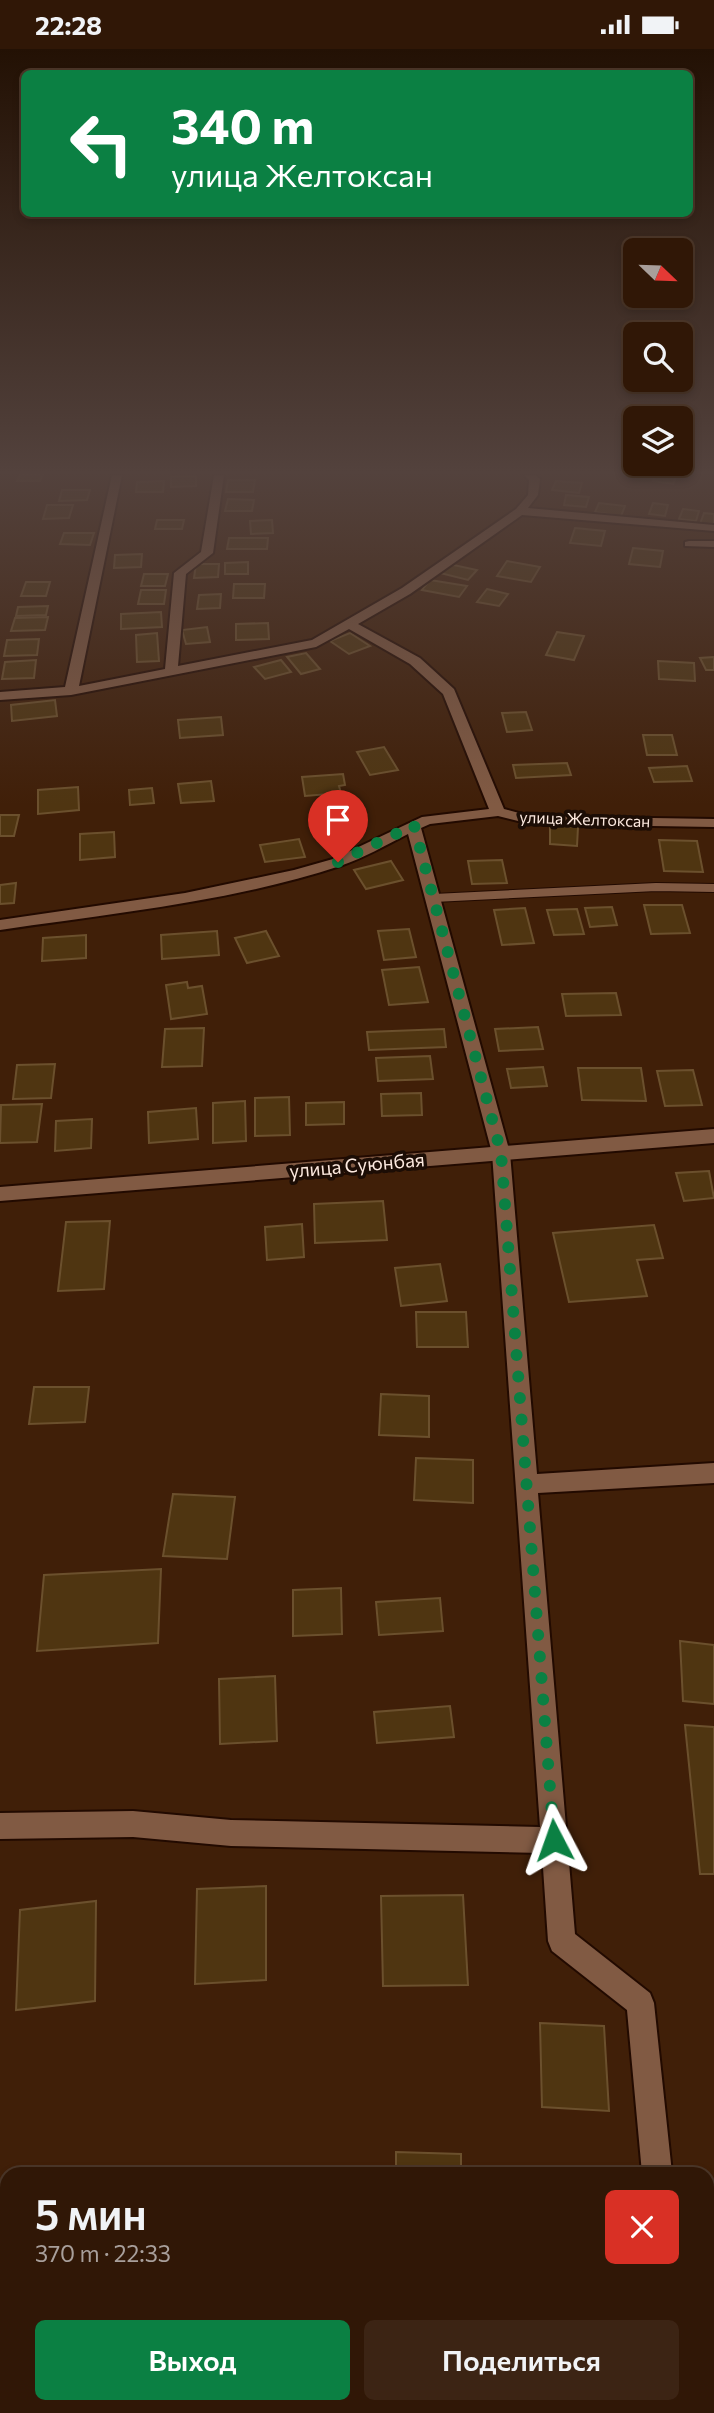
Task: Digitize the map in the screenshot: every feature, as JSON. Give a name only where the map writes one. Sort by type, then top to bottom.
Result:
[{"type":"street","points":[[71,691],[94,585]]},
{"type":"street","points":[[171,672],[179,585]]},
{"type":"street","points":[[0,696],[71,691],[316,643],[414,585]]},
{"type":"street","name":"улица Желтоксан","points":[[350,625],[415,661],[449,692],[498,812],[530,820],[714,823]]},
{"type":"street","points":[[0,925],[185,898],[296,874],[338,862],[427,820],[498,812]]},
{"type":"street","points":[[414,825],[501,1153],[562,1941],[640,2003],[656,2167]]},
{"type":"street","name":"улица Суюнбая","points":[[0,1194],[714,1136]]},
{"type":"street","points":[[526,1484],[714,1473]]},
{"type":"street","points":[[0,1826],[133,1824],[231,1833],[554,1840]]},
{"type":"lane","points":[[434,898],[656,887],[714,888]]},
{"type":"building","points":[[25,585],[49,585],[46,596],[21,596]]},
{"type":"building","points":[[234,585],[265,585],[264,598],[233,598]]},
{"type":"building","points":[[426,585],[467,586],[459,597],[422,590]]},
{"type":"building","points":[[487,589],[508,594],[499,606],[477,602]]},
{"type":"building","points":[[141,590],[166,590],[164,604],[138,604]]},
{"type":"building","points":[[221,594],[220,608],[197,609],[199,595]]},
{"type":"building","points":[[48,606],[46,615],[16,616],[18,607]]},
{"type":"building","points":[[161,612],[162,627],[121,629],[121,614]]},
{"type":"building","points":[[48,617],[45,630],[11,631],[15,618]]},
{"type":"building","points":[[268,623],[269,639],[236,640],[236,624]]},
{"type":"building","points":[[207,627],[210,642],[186,644],[182,630]]},
{"type":"building","points":[[557,632],[584,636],[574,660],[546,655]]},
{"type":"building","points":[[157,633],[159,661],[137,662],[136,635]]},
{"type":"building","points":[[350,633],[370,646],[349,654],[330,641]]},
{"type":"building","points":[[39,639],[37,655],[4,656],[7,640]]},
{"type":"building","points":[[306,653],[320,669],[301,674],[287,657]]},
{"type":"building","points":[[714,657],[714,670],[706,670],[700,658]]},
{"type":"building","points":[[36,660],[34,678],[2,679],[5,662]]},
{"type":"building","points":[[281,660],[291,672],[265,679],[254,667]]},
{"type":"building","points":[[658,661],[694,663],[695,681],[659,679]]},
{"type":"building","points":[[55,700],[57,716],[12,721],[11,705]]},
{"type":"building","points":[[526,712],[532,730],[507,732],[502,713]]},
{"type":"building","points":[[221,717],[223,735],[180,738],[178,720]]},
{"type":"building","points":[[643,735],[672,735],[677,755],[647,755]]},
{"type":"building","points":[[384,747],[398,770],[370,775],[357,752]]},
{"type":"building","points":[[567,763],[571,775],[516,778],[513,765]]},
{"type":"building","points":[[687,766],[692,781],[654,782],[649,768]]},
{"type":"building","points":[[343,774],[345,785],[339,786],[341,793],[305,796],[302,777]]},
{"type":"building","points":[[211,781],[214,801],[181,803],[178,784]]},
{"type":"building","points":[[78,787],[79,810],[38,814],[38,790]]},
{"type":"building","points":[[152,788],[154,803],[130,805],[129,790]]},
{"type":"building","points":[[0,815],[19,815],[14,836],[0,836]]},
{"type":"building","points":[[550,825],[578,827],[577,846],[550,844]]},
{"type":"building","points":[[114,832],[115,857],[80,860],[80,834]]},
{"type":"building","points":[[299,839],[305,857],[265,862],[260,845]]},
{"type":"building","points":[[659,840],[697,841],[703,872],[664,871]]},
{"type":"building","points":[[502,860],[507,883],[472,884],[468,861]]},
{"type":"building","points":[[391,861],[403,880],[366,889],[354,870]]},
{"type":"building","points":[[16,883],[14,903],[0,904],[0,885]]},
{"type":"building","points":[[644,905],[682,905],[690,933],[651,934]]},
{"type":"building","points":[[612,907],[617,925],[590,927],[585,908]]},
{"type":"building","points":[[525,908],[534,943],[502,945],[494,910]]},
{"type":"building","points":[[577,909],[584,934],[554,935],[547,910]]},
{"type":"building","points":[[409,929],[416,957],[384,960],[378,931]]},
{"type":"building","points":[[217,931],[219,955],[162,959],[161,935]]},
{"type":"building","points":[[266,931],[279,956],[247,963],[235,938]]},
{"type":"building","points":[[86,935],[86,958],[42,961],[43,938]]},
{"type":"building","points":[[419,967],[428,1002],[389,1005],[382,970]]},
{"type":"building","points":[[187,982],[188,988],[202,986],[207,1014],[171,1019],[166,985]]},
{"type":"building","points":[[616,993],[621,1015],[566,1016],[562,994]]},
{"type":"building","points":[[538,1027],[543,1049],[499,1051],[495,1029]]},
{"type":"building","points":[[204,1028],[202,1066],[162,1067],[165,1029]]},
{"type":"building","points":[[444,1029],[446,1047],[369,1050],[367,1032]]},
{"type":"building","points":[[430,1056],[433,1079],[378,1081],[376,1058]]},
{"type":"building","points":[[55,1064],[51,1098],[13,1099],[17,1065]]},
{"type":"building","points":[[543,1067],[547,1086],[511,1088],[507,1069]]},
{"type":"building","points":[[578,1068],[641,1068],[646,1101],[582,1100]]},
{"type":"building","points":[[693,1070],[702,1105],[665,1106],[657,1071]]},
{"type":"building","points":[[421,1093],[422,1115],[382,1116],[381,1094]]},
{"type":"building","points":[[289,1097],[290,1135],[255,1136],[255,1098]]},
{"type":"building","points":[[245,1101],[246,1141],[213,1143],[213,1103]]},
{"type":"building","points":[[344,1102],[344,1124],[306,1125],[306,1103]]},
{"type":"building","points":[[42,1104],[37,1142],[0,1143],[1,1105]]},
{"type":"building","points":[[196,1108],[198,1139],[149,1143],[148,1112]]},
{"type":"building","points":[[92,1119],[91,1148],[55,1151],[56,1121]]},
{"type":"building","points":[[709,1171],[714,1198],[684,1201],[676,1173]]},
{"type":"building","points":[[383,1201],[387,1240],[315,1243],[314,1204]]},
{"type":"building","points":[[110,1221],[104,1289],[58,1291],[66,1222]]},
{"type":"building","points":[[302,1224],[304,1257],[267,1260],[265,1227]]},
{"type":"building","points":[[654,1225],[663,1258],[637,1260],[647,1296],[569,1302],[553,1233]]},
{"type":"building","points":[[440,1264],[447,1301],[401,1306],[395,1268]]},
{"type":"building","points":[[416,1312],[466,1312],[468,1347],[417,1347]]},
{"type":"building","points":[[34,1387],[89,1387],[85,1422],[29,1424]]},
{"type":"building","points":[[381,1394],[429,1396],[429,1437],[379,1435]]},
{"type":"building","points":[[416,1458],[473,1460],[473,1503],[414,1500]]},
{"type":"building","points":[[173,1494],[235,1497],[227,1559],[163,1556]]},
{"type":"building","points":[[161,1569],[158,1643],[37,1651],[44,1575]]},
{"type":"building","points":[[341,1588],[342,1634],[293,1636],[293,1590]]},
{"type":"building","points":[[440,1598],[443,1631],[379,1635],[376,1602]]},
{"type":"building","points":[[680,1641],[714,1645],[714,1704],[683,1701]]},
{"type":"building","points":[[275,1676],[277,1741],[220,1744],[219,1679]]},
{"type":"building","points":[[450,1706],[454,1737],[377,1743],[374,1712]]},
{"type":"building","points":[[685,1725],[714,1727],[714,1874],[700,1874]]},
{"type":"building","points":[[266,1886],[266,1980],[195,1984],[197,1889]]},
{"type":"building","points":[[463,1895],[468,1985],[383,1986],[381,1896]]},
{"type":"building","points":[[96,1901],[95,2001],[16,2010],[20,1910]]},
{"type":"building","points":[[540,2023],[604,2026],[609,2111],[542,2107]]},
{"type":"building","points":[[396,2152],[461,2154],[461,2167],[396,2167]]},
{"type":"route","points":[[338,862],[414,825],[501,1153],[554,1840]]}]
